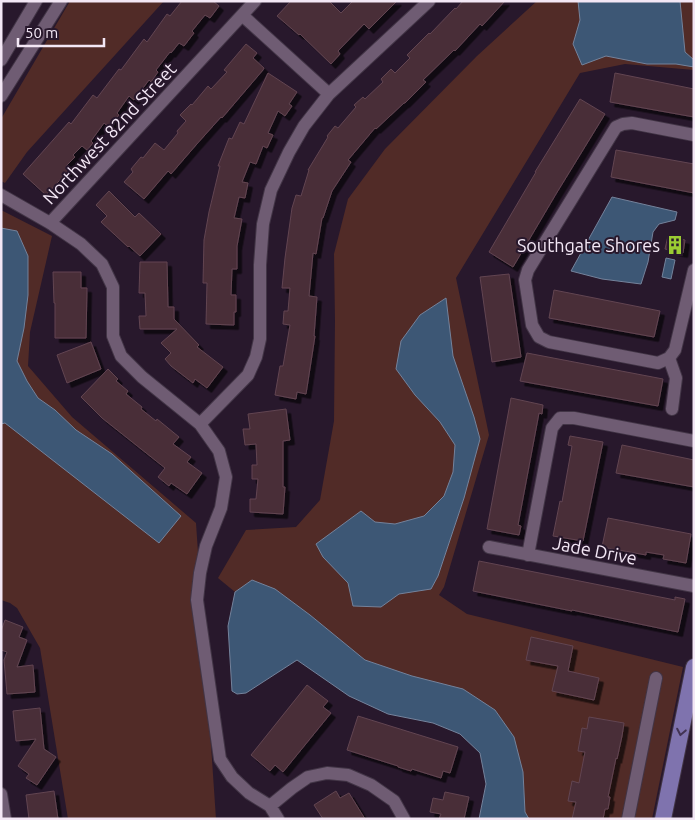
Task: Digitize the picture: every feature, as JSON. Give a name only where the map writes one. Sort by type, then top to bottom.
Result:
[{"type":"main road","points":[[663,819],[694,667]]},
{"type":"street","points":[[1,60],[36,1]]},
{"type":"street","points":[[1,96],[61,1]]},
{"type":"street","name":"Northwest 82nd Street","points":[[50,223],[255,1]]},
{"type":"street","points":[[200,424],[248,375],[256,357],[260,339],[260,265],[263,224],[271,190],[292,146],[304,126],[329,94],[429,1]]},
{"type":"street","points":[[242,15],[329,94]]},
{"type":"street","points":[[694,135],[632,123],[616,127],[528,270],[525,280],[532,325],[539,337],[549,342],[658,363],[669,358],[675,350],[694,270]]},
{"type":"street","points":[[1,195],[50,223],[81,244],[102,264],[113,287],[113,336],[122,356],[142,377],[200,424],[219,451],[226,477],[222,508],[206,546],[197,600],[220,759],[232,777],[249,793],[270,806],[278,819]]},
{"type":"street","points":[[669,358],[676,378],[672,409]]},
{"type":"street","points":[[528,555],[552,428],[560,418],[574,418],[694,441]]},
{"type":"street","name":"Jade Drive","points":[[490,546],[528,555],[694,586]]},
{"type":"street","points":[[628,819],[656,678]]},
{"type":"street","points":[[270,806],[308,777],[327,773],[348,776],[371,785],[394,801],[404,819]]},
{"type":"street","points":[[1,794],[5,819]]},
{"type":"shaded area","points":[[70,1],[164,1],[27,152],[5,183],[1,181],[1,119]]},
{"type":"shaded area","points":[[537,1],[694,1],[694,70],[625,64],[580,73],[456,278],[489,435],[444,587],[439,595],[467,614],[683,667],[652,819],[529,819],[525,812],[523,772],[412,676],[365,660],[310,615],[252,580],[235,592],[218,578],[246,530],[296,527],[320,500],[334,421],[334,254],[348,199],[385,149],[477,56]]},
{"type":"shaded area","points":[[1,210],[52,236],[30,332],[28,366],[72,417],[196,523],[216,819],[68,819],[40,648],[17,608],[1,600]]},
{"type":"water","points":[[578,1],[680,1],[685,52],[694,60],[694,67],[676,64],[647,64],[606,56],[582,65],[573,44],[580,20]]},
{"type":"water","points":[[612,197],[677,212],[675,220],[659,224],[653,232],[648,262],[641,284],[602,279],[571,271]]},
{"type":"water","points":[[1,228],[17,231],[28,256],[28,295],[17,361],[27,381],[38,398],[55,410],[76,430],[112,454],[181,516],[159,543],[5,423],[1,424]]},
{"type":"water","points":[[666,258],[675,260],[671,279],[662,277]]},
{"type":"water","points":[[446,298],[453,356],[480,439],[464,498],[438,576],[431,589],[399,594],[381,607],[353,606],[348,583],[323,557],[316,544],[361,511],[375,522],[395,524],[424,516],[444,496],[453,472],[455,445],[440,422],[415,395],[396,369],[401,341],[420,315]]},
{"type":"water","points":[[252,580],[275,589],[365,660],[412,676],[463,689],[495,710],[514,737],[523,772],[525,812],[529,819],[479,819],[486,784],[480,753],[460,734],[433,723],[388,714],[349,696],[297,660],[246,693],[237,694],[232,691],[228,626],[235,592]]},
{"type":"building","points":[[182,1],[213,1],[219,6],[210,18],[205,15],[192,31],[194,33],[184,46],[179,43],[170,52],[156,70],[158,72],[151,82],[149,80],[134,100],[129,96],[117,113],[119,115],[109,127],[104,123],[87,150],[82,146],[73,155],[75,157],[66,166],[70,169],[46,195],[23,174],[69,122],[71,124],[93,95],[97,98],[144,39],[147,42],[167,14],[170,16]]},
{"type":"building","points":[[291,1],[329,1],[341,13],[353,1],[397,1],[369,29],[364,24],[338,51],[340,54],[331,64],[300,34],[277,16]]},
{"type":"building","points":[[463,1],[505,1],[482,26],[480,24],[455,51],[423,80],[426,82],[405,103],[375,128],[348,160],[351,162],[332,191],[322,218],[316,254],[313,253],[309,296],[317,297],[315,336],[306,394],[297,392],[296,399],[275,395],[280,366],[283,366],[290,325],[283,324],[284,311],[288,311],[290,288],[282,288],[292,208],[296,195],[301,196],[308,170],[327,136],[335,126],[338,128],[356,107],[354,105],[363,97],[365,99],[383,82],[381,79],[391,69],[395,73],[410,58],[407,55]]},
{"type":"building","points":[[246,44],[257,53],[253,58],[264,68],[263,70],[171,174],[168,171],[144,199],[124,182],[133,172],[131,169],[155,143],[164,150],[186,121],[180,115],[192,105],[208,86],[211,89],[227,72],[224,70]]},
{"type":"building","points":[[268,73],[297,92],[289,104],[292,106],[285,116],[278,111],[268,133],[273,135],[267,148],[263,146],[256,164],[250,162],[242,182],[248,183],[245,198],[239,197],[234,218],[242,219],[237,246],[237,269],[232,269],[231,295],[236,295],[234,325],[206,324],[207,283],[203,283],[204,240],[220,166],[218,166],[229,138],[232,139],[240,122],[244,124]]},
{"type":"building","points":[[615,73],[694,89],[694,117],[610,102]]},
{"type":"building","points":[[580,99],[605,114],[513,267],[489,252]]},
{"type":"building","points":[[616,150],[694,164],[694,193],[611,177]]},
{"type":"building","points":[[109,191],[135,217],[139,213],[161,234],[140,256],[101,222],[107,216],[96,205]]},
{"type":"building","name":"Southgate Shores","points":[[668,236],[685,240],[683,253],[665,249]]},
{"type":"building","points":[[140,262],[167,262],[168,307],[174,307],[174,319],[199,345],[197,347],[223,367],[207,388],[195,379],[193,383],[165,359],[171,353],[161,343],[177,329],[140,329],[139,316],[146,316],[145,293],[139,293]]},
{"type":"building","points":[[53,272],[81,272],[81,288],[87,288],[86,338],[55,338]]},
{"type":"building","points":[[509,274],[521,357],[492,362],[480,277]]},
{"type":"building","points":[[554,290],[660,311],[654,337],[549,318]]},
{"type":"building","points":[[91,342],[101,369],[67,383],[57,355]]},
{"type":"building","points":[[527,353],[663,379],[658,406],[520,381]]},
{"type":"building","points":[[108,369],[118,379],[116,381],[128,391],[126,394],[142,407],[141,409],[179,437],[173,444],[191,457],[187,462],[202,473],[187,494],[171,483],[169,486],[158,477],[165,468],[102,418],[81,397]]},
{"type":"building","points":[[511,398],[543,405],[542,414],[539,413],[518,525],[521,526],[519,535],[487,529]]},
{"type":"building","points":[[286,409],[290,440],[283,441],[283,487],[285,487],[283,514],[250,512],[250,499],[256,499],[258,479],[252,479],[252,465],[257,465],[256,444],[245,445],[243,429],[250,429],[248,414]]},
{"type":"building","points":[[570,436],[603,442],[583,541],[553,536],[560,501],[562,502],[572,446],[568,445]]},
{"type":"building","points":[[622,445],[694,460],[694,487],[616,473]]},
{"type":"building","points":[[608,518],[691,534],[686,563],[663,559],[664,555],[646,552],[646,555],[602,547]]},
{"type":"building","points":[[479,561],[675,600],[675,597],[685,599],[678,632],[473,591]]},
{"type":"building","points":[[5,620],[23,627],[19,637],[27,640],[17,667],[33,665],[35,692],[7,694],[4,660],[7,652],[1,650],[1,631]]},
{"type":"building","points":[[531,637],[573,646],[568,671],[599,678],[594,700],[552,691],[558,666],[526,660]]},
{"type":"building","points":[[307,685],[328,701],[323,707],[331,713],[283,772],[275,765],[270,771],[251,755]]},
{"type":"building","points":[[40,708],[44,749],[56,757],[37,785],[26,778],[29,774],[18,766],[36,739],[16,741],[13,711]]},
{"type":"building","points":[[358,716],[458,747],[450,773],[443,771],[441,778],[412,769],[411,771],[347,750]]},
{"type":"building","points":[[589,717],[624,723],[622,736],[608,797],[610,797],[608,809],[605,809],[603,819],[572,819],[576,802],[568,801],[572,781],[579,783],[585,752],[578,751],[582,728],[587,729]]},
{"type":"building","points":[[54,791],[58,819],[29,819],[26,795]]},
{"type":"building","points":[[336,791],[340,798],[349,793],[365,819],[323,819],[314,805]]},
{"type":"building","points":[[445,792],[469,797],[464,819],[439,819],[441,814],[430,812],[433,798],[443,800]]},
{"type":"place","name":"Southgate Shores","points":[[675,245]]}]
